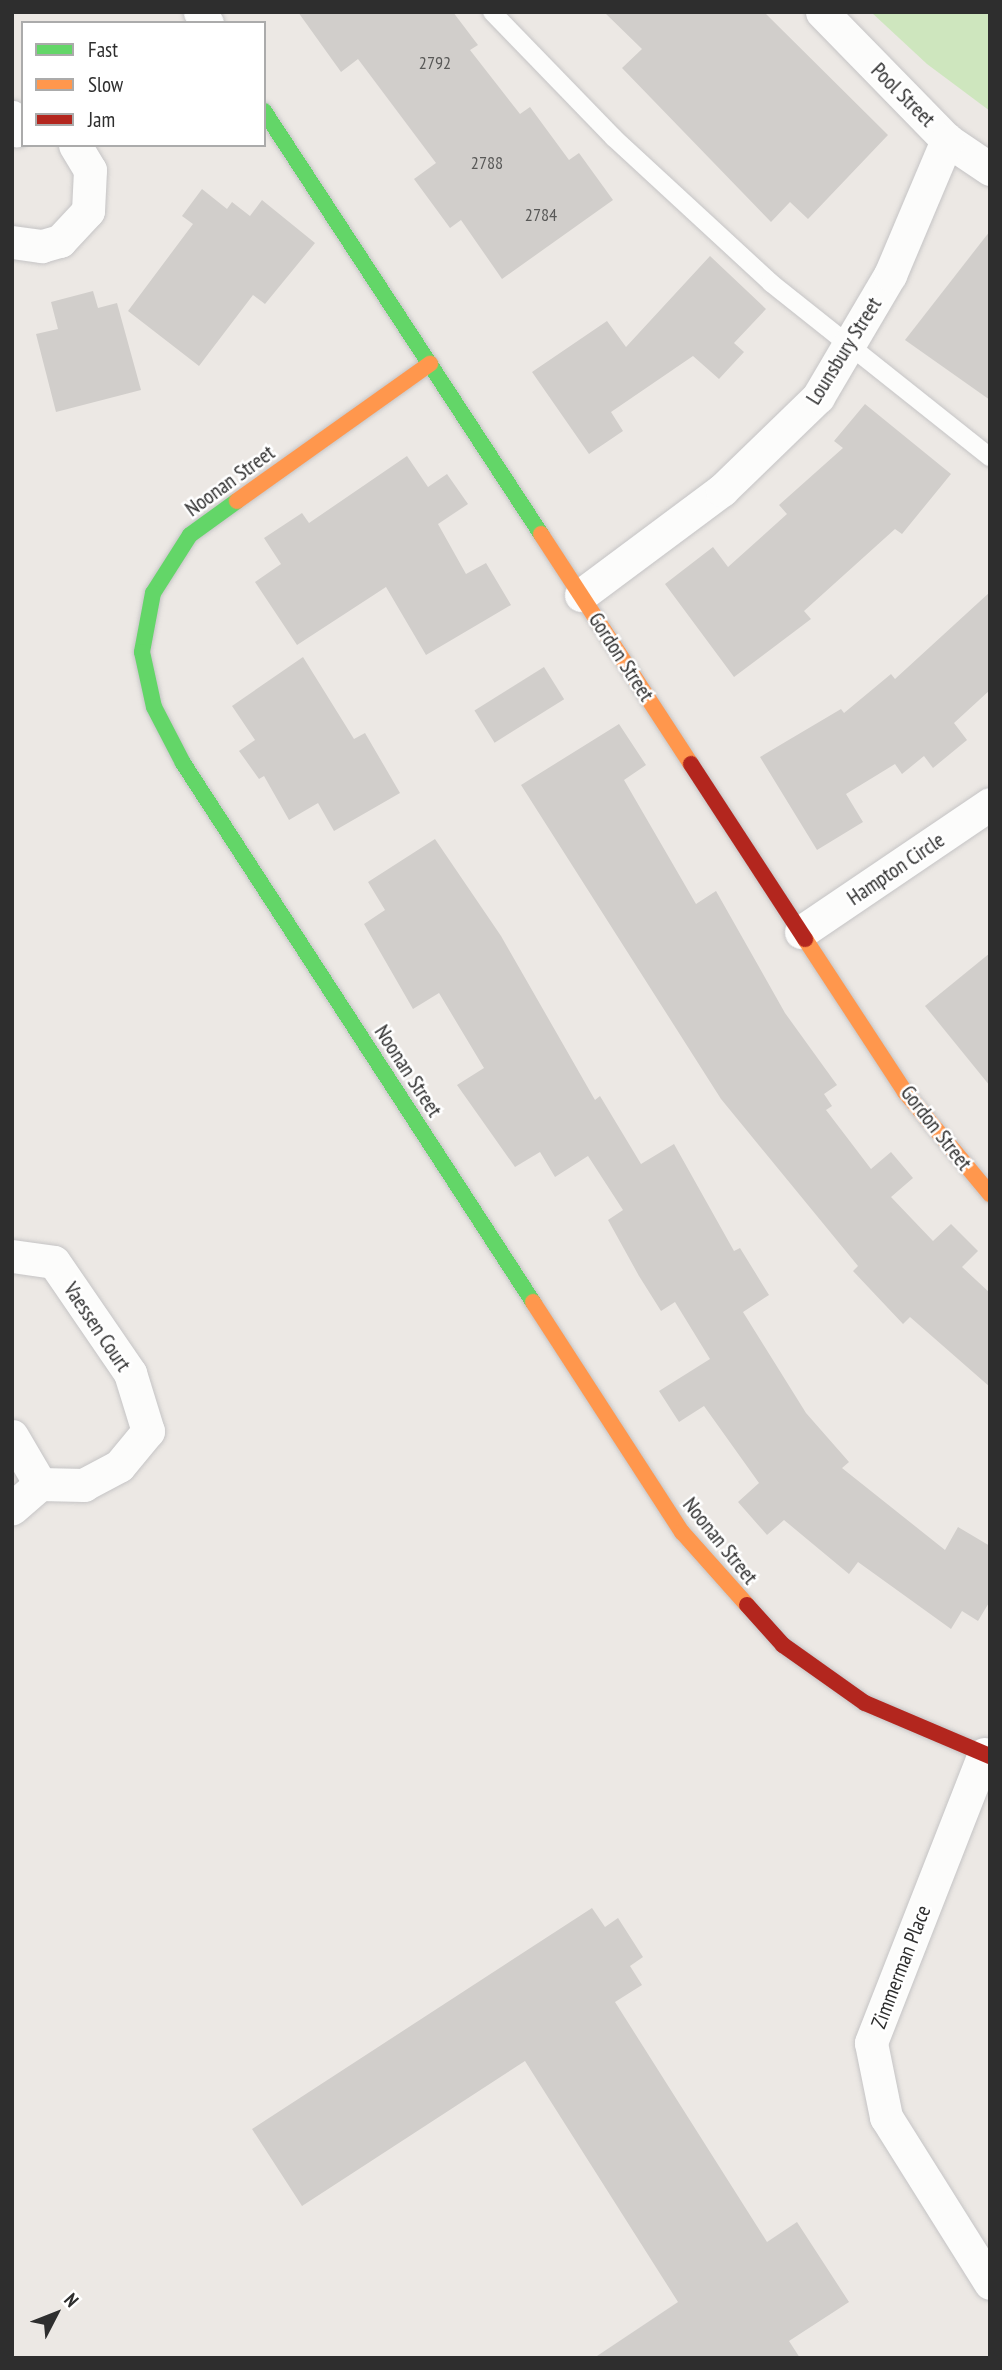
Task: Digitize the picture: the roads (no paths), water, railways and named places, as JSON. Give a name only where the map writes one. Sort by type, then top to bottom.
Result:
[{"type":"street","name":"Pool Street","points":[[822,12],[947,139],[990,169]]},
{"type":"street","name":"Gordon Street","points":[[266,114],[905,1092],[990,1194]]},
{"type":"street","name":"Lounsbury Street","points":[[580,595],[760,457],[818,397],[850,349],[890,275],[947,139]]},
{"type":"street","points":[[12,242],[51,243],[82,220],[93,191],[90,170],[76,147]]},
{"type":"street","name":"Noonan Street","points":[[430,364],[190,535],[153,593],[142,652],[154,707],[184,763],[682,1532],[783,1645],[865,1703],[987,1755]]},
{"type":"street","name":"Hampton Circle","points":[[801,932],[990,804]]},
{"type":"street","name":"Vaessen Court","points":[[12,1256],[54,1262],[130,1373],[148,1431],[119,1466],[84,1485],[40,1484]]},
{"type":"street","points":[[12,1436],[40,1484],[12,1508]]},
{"type":"street","name":"Zimmerman Place","points":[[987,1755],[871,2043],[886,2117],[990,2283]]},
{"type":"lane","points":[[492,12],[643,166],[850,349],[990,457]]}]
